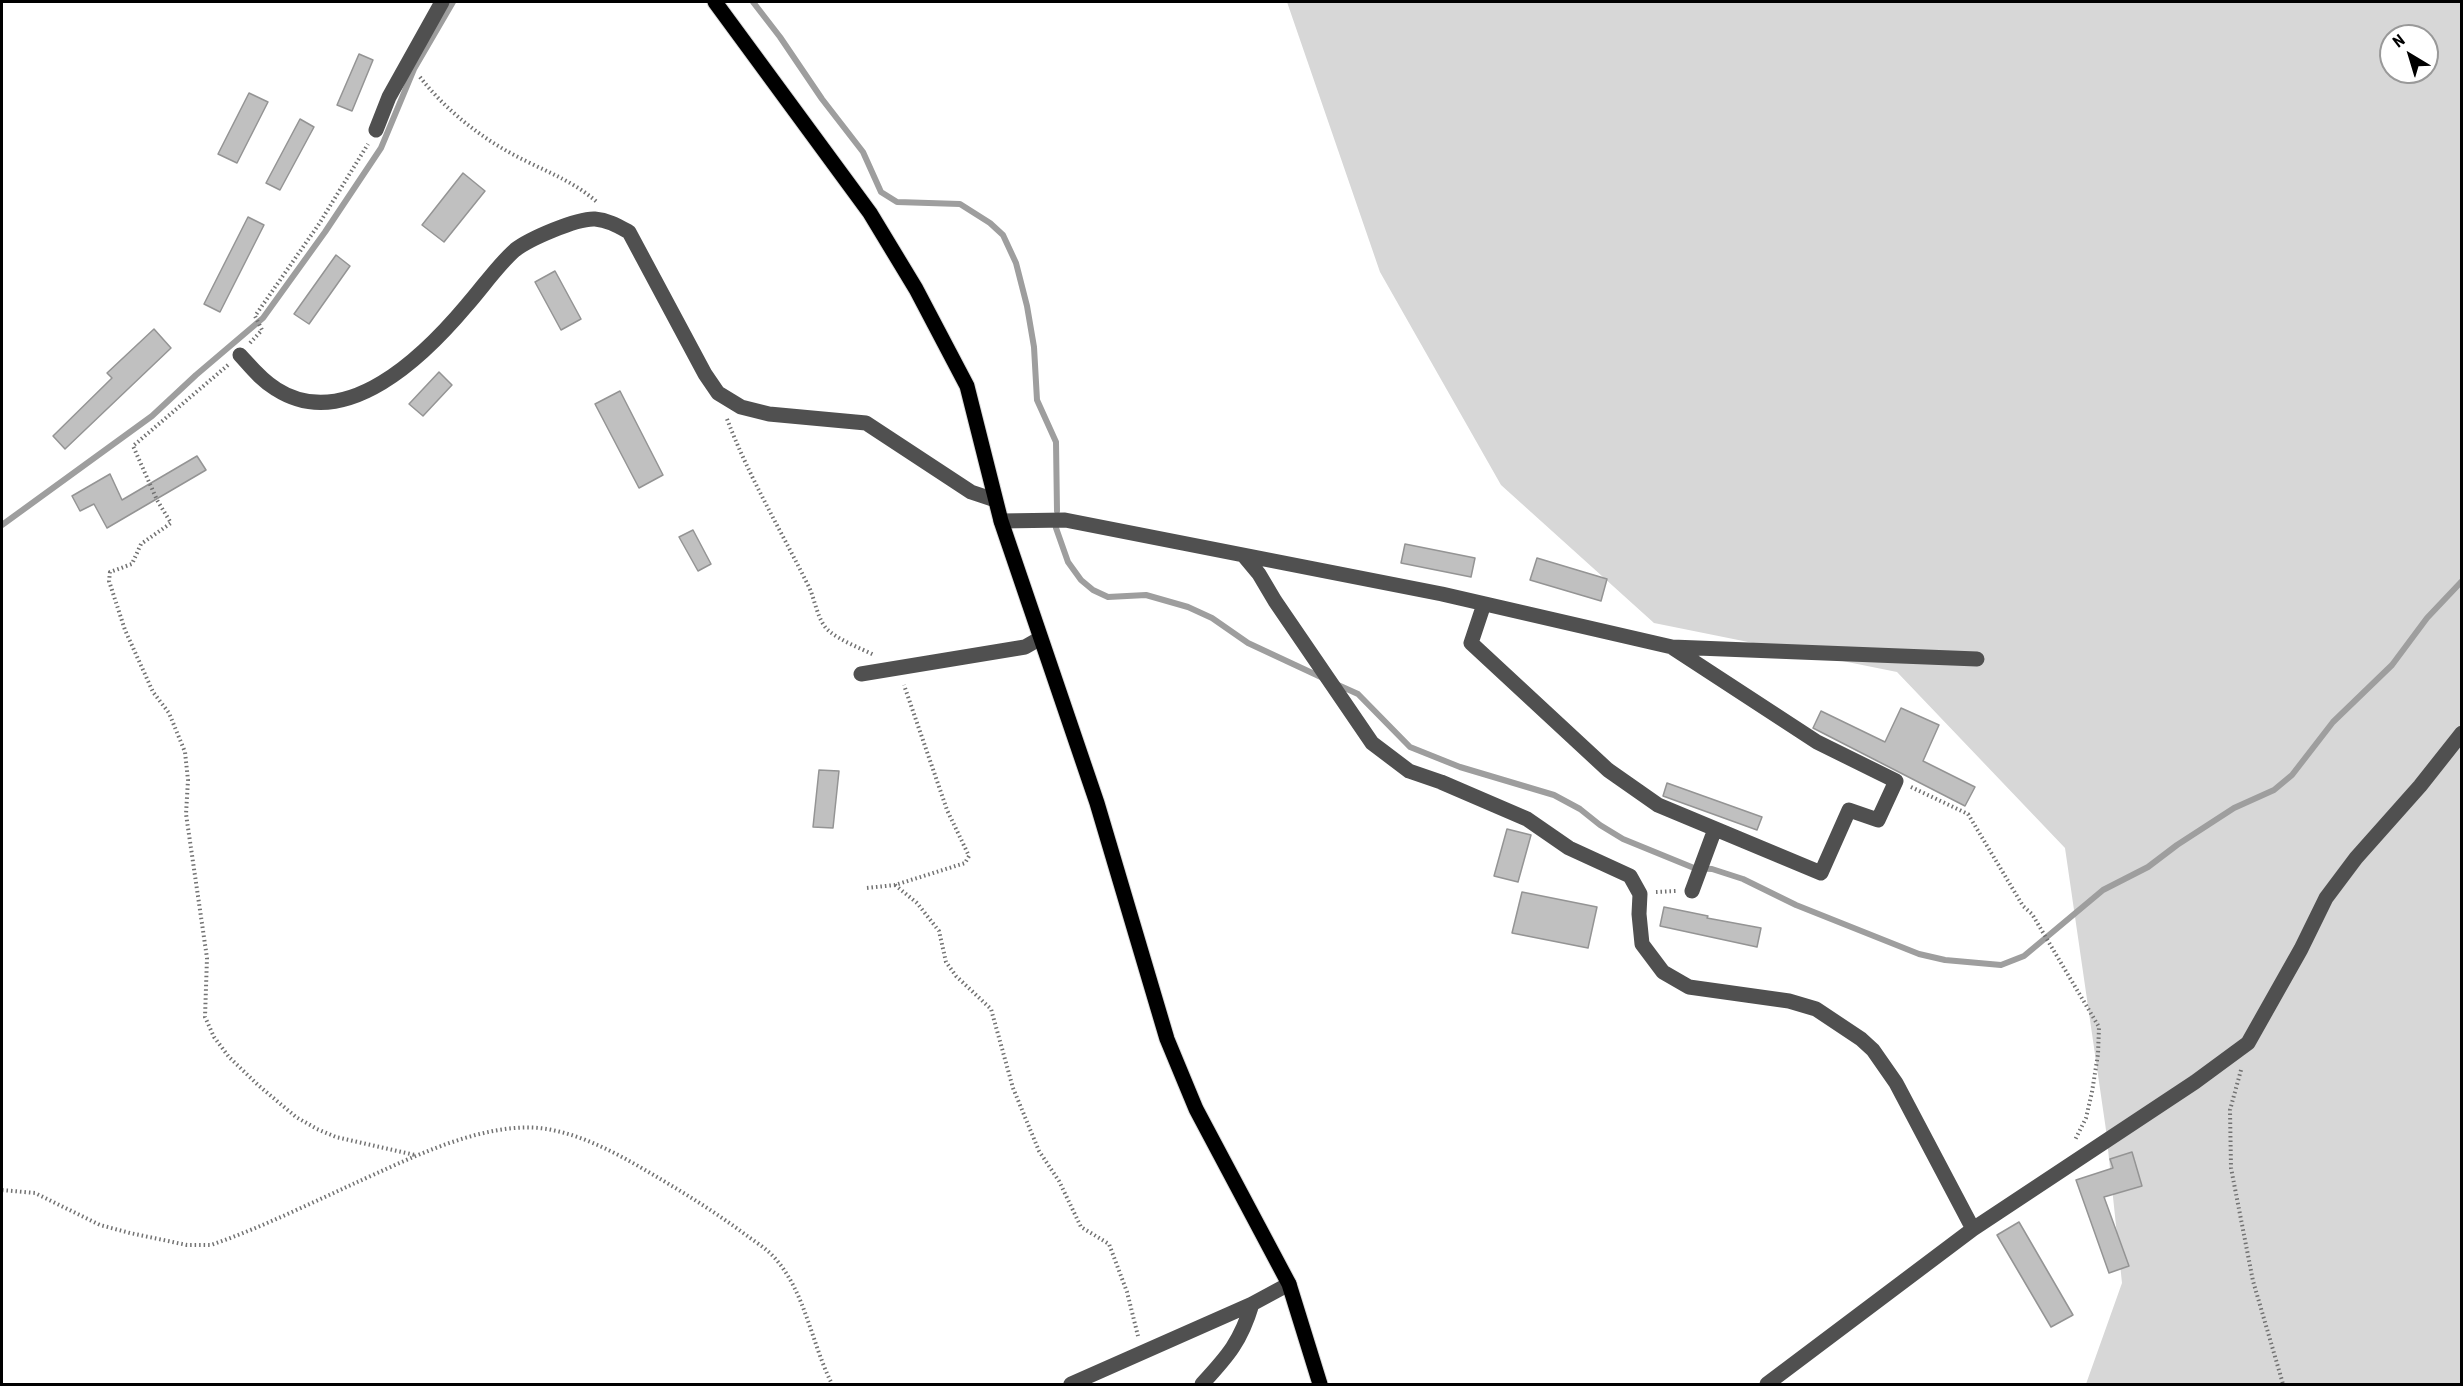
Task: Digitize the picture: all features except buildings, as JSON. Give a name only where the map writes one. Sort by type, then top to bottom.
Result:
[{"type":"main road","points":[[715,2],[870,213],[916,290],[967,386],[1001,521],[1097,803],[1167,1039],[1196,1109],[1289,1284],[1320,1384]]},
{"type":"street","points":[[376,130],[388,97],[442,2]]},
{"type":"street","points":[[240,355],[264,381],[278,391],[298,399],[324,403],[354,397],[404,369],[466,306],[516,249],[543,233],[593,219],[612,223],[629,232],[705,375],[718,393],[741,406],[769,414],[866,423],[971,492],[995,500]]},
{"type":"street","points":[[1001,521],[1065,520],[1484,604],[1672,647],[1977,659]]},
{"type":"street","points":[[1244,556],[1259,574],[1372,743],[1390,759],[1409,771],[1441,782],[1527,819],[1569,848],[1630,876],[1641,894],[1639,914],[1642,944],[1663,972],[1675,981],[1689,987],[1789,1001],[1816,1009],[1844,1026],[1873,1050],[1896,1083],[1973,1229]]},
{"type":"street","points":[[1484,604],[1471,644],[1608,770],[1658,805],[1821,873],[1849,810],[1878,820],[1896,781],[1817,742],[1672,647]]},
{"type":"street","points":[[861,674],[1025,647],[1040,639]]},
{"type":"street","points":[[1767,1384],[1973,1229],[2195,1082],[2248,1043],[2301,949],[2326,898],[2356,858],[2420,786],[2462,733]]},
{"type":"street","points":[[1694,885],[1715,829]]},
{"type":"street","points":[[1071,1384],[1252,1304],[1289,1284]]},
{"type":"street","points":[[1202,1384],[1228,1356],[1245,1330],[1252,1304]]},
{"type":"path","points":[[408,63],[434,95],[459,119],[524,160],[584,190],[604,207],[612,223]]},
{"type":"path","points":[[376,130],[319,224],[255,316],[262,330],[240,355],[134,446],[157,500],[171,523],[141,544],[132,564],[110,572],[109,581],[124,630],[153,692],[170,713],[185,752],[188,780],[186,814],[207,958],[205,1017],[214,1036],[244,1072],[275,1100],[306,1123],[336,1137],[415,1155]]},
{"type":"path","points":[[718,393],[744,461],[809,586],[822,621],[828,630],[899,667],[947,810],[969,856],[965,862],[895,885],[867,888]]},
{"type":"path","points":[[1896,781],[1968,814],[2023,906],[2032,914],[2099,1027],[2098,1054],[2086,1118],[2073,1144],[2065,1168]]},
{"type":"path","points":[[895,885],[917,903],[939,931],[946,962],[956,976],[992,1009],[1013,1088],[1039,1151],[1059,1181],[1081,1227],[1108,1244],[1115,1259],[1139,1337],[1134,1357]]},
{"type":"path","points":[[1641,894],[1694,885]]},
{"type":"path","points":[[2248,1043],[2230,1110],[2231,1168],[2253,1281],[2283,1384]]},
{"type":"path","points":[[2,1190],[35,1194],[100,1225],[130,1233],[186,1245],[212,1245],[415,1155],[488,1133],[544,1129],[568,1134],[595,1144],[703,1204],[771,1254],[799,1299],[832,1384]]},
{"type":"shaded area","points":[[1287,2],[2461,2],[2461,1384],[2086,1384],[2122,1283],[2106,1130],[2065,848],[1897,672],[1654,623],[1501,485],[1380,272]]},
{"type":"waterway","points":[[2,525],[152,416],[263,318],[325,232],[381,148],[414,69],[453,2]]},
{"type":"waterway","points":[[753,2],[863,152],[881,192],[897,202],[960,204],[990,223],[1003,235],[1016,263],[1027,306],[1034,347],[1037,400],[1056,442],[1057,511]]},
{"type":"waterway","points":[[1056,528],[1068,562],[1081,580],[1093,590],[1108,597],[1146,595],[1188,607],[1212,618],[1248,643],[1323,678]]},
{"type":"waterway","points":[[1338,685],[1358,694],[1410,747],[1460,767],[1554,795],[1580,809],[1623,839],[1694,868],[1712,869],[1743,879],[1796,905],[1919,954],[1945,960],[2001,965],[2024,956],[2103,890],[2148,867],[2234,808],[2274,790],[2292,775],[2333,722],[2392,665],[2427,618],[2462,581]]}]
